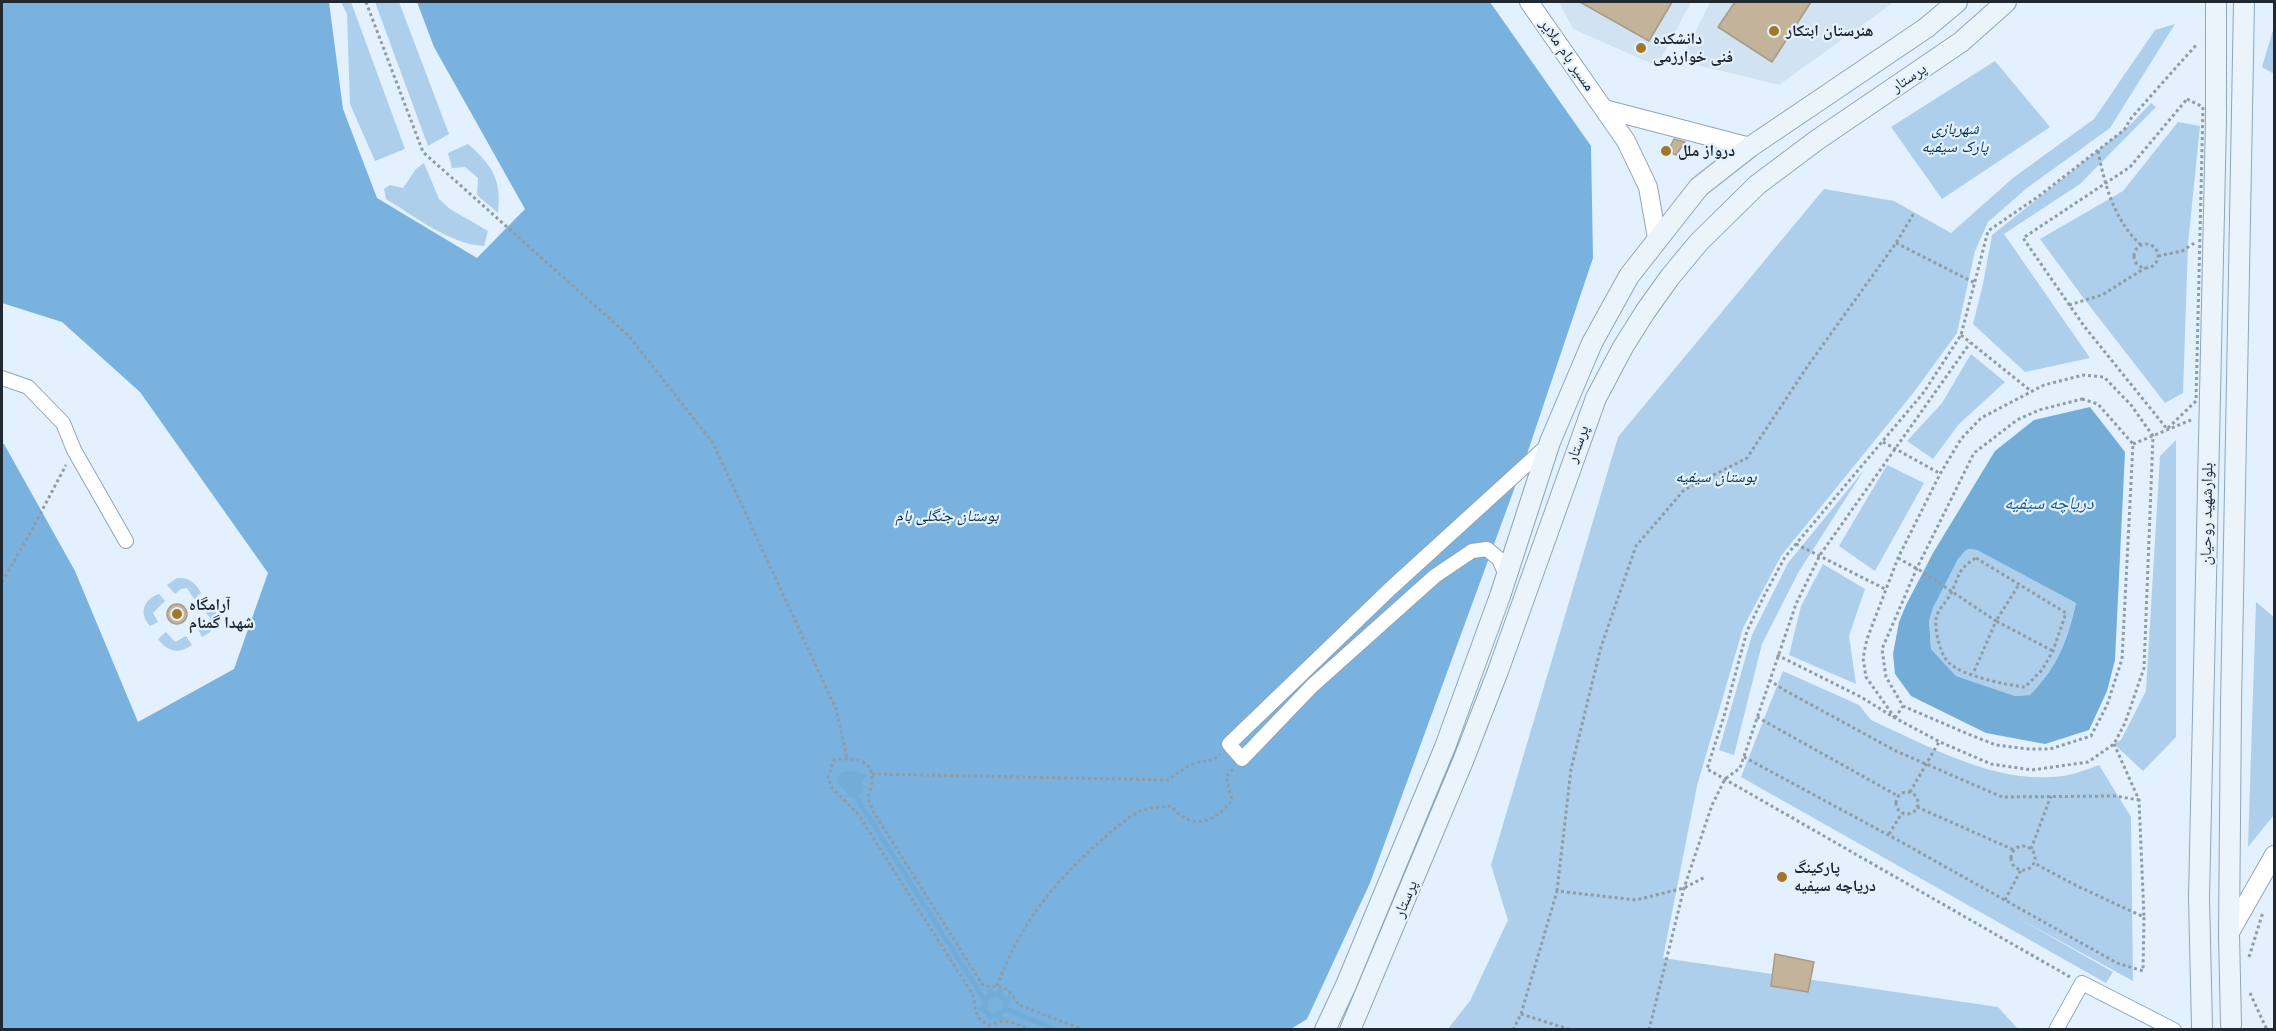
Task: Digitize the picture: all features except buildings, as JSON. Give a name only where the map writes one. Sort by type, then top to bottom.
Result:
[{"type":"main road","name":"پرستار","points":[[1325,1029],[1445,747],[1550,442],[1592,343],[1629,276],[1699,187],[1750,147],[1926,28],[1957,2]]},
{"type":"main road","name":"پرستار","points":[[1350,1029],[1404,905],[1498,670],[1596,398],[1645,312],[1699,242],[1757,185],[1817,140],[1961,42],[2006,2]]},
{"type":"main road","name":"بلوارشهید روحیان","points":[[2200,1028],[2199,898],[2216,120],[2216,2]]},
{"type":"main road","name":"بلوارشهید روحیان","points":[[2234,1027],[2229,934],[2231,693],[2244,2]]},
{"type":"main road","points":[[2200,1028],[2216,1021],[2234,1027]]},
{"type":"street","name":"مسیر بام ملایر","points":[[1529,2],[1626,141],[1648,187],[1658,238]]},
{"type":"street","points":[[1604,109],[1750,147]]},
{"type":"street","points":[[2,378],[28,387],[63,423],[74,450],[126,541]]},
{"type":"street","points":[[1506,575],[1499,559],[1487,549],[1472,551],[1435,576],[1312,686],[1242,759],[1229,744],[1390,589],[1550,442]]},
{"type":"street","points":[[2229,934],[2274,855]]},
{"type":"street","points":[[2056,1029],[2082,983],[2174,1029]]},
{"type":"path","points":[[366,2],[423,152],[628,335],[713,443],[836,709],[847,757]]},
{"type":"path","points":[[2082,983],[1707,769],[1747,632],[1785,557],[1924,392],[1961,335],[1988,231],[2039,196],[2124,130],[2132,117],[2216,23]]},
{"type":"path","points":[[2187,99],[2203,107],[2196,401],[2167,429],[2084,326],[2023,238],[2130,167],[2187,99]]},
{"type":"path","points":[[2069,305],[2102,295],[2156,263],[2158,255],[2152,245],[2141,245],[2128,233],[2104,185],[2098,151]]},
{"type":"path","points":[[1513,1029],[1521,1014],[1557,891],[1571,769],[1602,647],[1636,546],[1684,490],[1747,459],[1807,367],[1896,243],[1914,213]]},
{"type":"path","points":[[2158,255],[2182,251],[2200,240]]},
{"type":"path","points":[[1896,243],[1975,283]]},
{"type":"path","points":[[2141,245],[2136,250],[2135,258],[2138,265],[2145,268]]},
{"type":"path","points":[[1961,335],[2031,391]]},
{"type":"path","points":[[1648,1029],[1684,888],[1712,805],[1725,779],[1740,768],[1796,604],[1820,555],[1970,343]]},
{"type":"path","points":[[1777,656],[1862,697],[1895,718],[1940,742],[1991,764],[2032,770],[2088,762],[2114,744],[2125,723],[2144,668],[2153,436],[2131,405],[2104,377],[2083,375],[2060,380],[2031,391],[1981,418],[1961,439],[1940,474],[1898,558],[1867,639],[1863,658],[1866,677],[1895,718]]},
{"type":"path","points":[[2082,399],[2098,404],[2133,444],[2122,659],[2107,705],[2091,736],[2050,749],[1996,745],[1903,706],[1886,678],[1882,649],[1917,568],[1974,453],[2017,420],[2038,410],[2082,399]]},
{"type":"path","points":[[2133,444],[2209,412]]},
{"type":"path","points":[[1883,442],[1940,474]]},
{"type":"path","points":[[2,582],[74,450]]},
{"type":"path","points":[[1796,544],[1885,589]]},
{"type":"path","points":[[1898,558],[1917,568],[1996,621],[2053,651]]},
{"type":"path","points":[[1976,558],[2019,585],[2066,613],[2053,651],[2042,670],[2025,687],[2000,684],[1950,664],[1940,647],[1936,618],[1962,567],[1976,558]]},
{"type":"path","points":[[1973,675],[1996,621],[2019,585]]},
{"type":"path","points":[[1769,680],[1896,751],[2002,797],[2115,796],[2139,800]]},
{"type":"path","points":[[1895,718],[1903,706]]},
{"type":"path","points":[[1757,717],[1898,796]]},
{"type":"path","points":[[1910,792],[1940,742]]},
{"type":"path","points":[[872,774],[1168,780],[1195,764],[1215,759],[1229,744]]},
{"type":"path","points":[[1744,756],[2117,963],[2143,971],[2144,917],[2139,800],[2114,744]]},
{"type":"path","points":[[1031,1029],[1003,1021],[989,1025],[978,1016],[973,995],[858,813],[831,787],[828,777],[834,760],[847,757],[866,764],[872,774],[871,791],[868,798],[873,811],[982,984],[997,986],[1009,991],[1019,1005],[1084,1029]]},
{"type":"path","points":[[997,986],[1006,959],[1038,905],[1084,854],[1113,830],[1144,810],[1171,806],[1180,817],[1195,822],[1212,819],[1223,813],[1232,800],[1226,777],[1242,759]]},
{"type":"path","points":[[1904,792],[1910,792],[1916,797],[1917,807],[1910,814],[1902,813],[1896,806],[1898,796],[1904,792]]},
{"type":"path","points":[[2031,849],[2051,796]]},
{"type":"path","points":[[1917,807],[2014,850]]},
{"type":"path","points":[[1889,835],[1902,813]]},
{"type":"path","points":[[2005,900],[2021,870],[2029,868],[2034,863],[2035,856],[2031,849],[2024,846],[2014,850],[2011,857],[2013,864],[2021,870]]},
{"type":"path","points":[[2034,863],[2144,917]]},
{"type":"path","points":[[1557,891],[1636,900],[1684,888],[1705,877]]},
{"type":"path","points":[[2248,966],[2250,950],[2265,907]]},
{"type":"path","points":[[2249,992],[2267,1029]]},
{"type":"path","points":[[1521,1014],[1571,1029]]},
{"type":"shaded area","name":"دانشکده فنی خوارزمی","points":[[1559,2],[1691,2],[1657,66],[1573,29]]},
{"type":"shaded area","name":"هنرستان ابتکار","points":[[1710,2],[1894,2],[1779,85],[1681,61]]},
{"type":"green space","name":"بوستان جنگلی بام","points":[[2,2],[329,2],[343,109],[377,198],[477,258],[525,209],[434,47],[417,2],[1490,2],[1591,146],[1593,258],[1527,454],[1370,883],[1307,1019],[1291,1029],[2,1029],[2,444],[75,571],[138,722],[234,669],[268,573],[140,392],[62,322],[2,303]]},
{"type":"green space","points":[[341,2],[351,2],[405,149],[375,161],[350,104],[347,14]]},
{"type":"green space","points":[[375,2],[399,2],[449,134],[428,146]]},
{"type":"green space","name":"بوستان سیفیه","points":[[2175,24],[2110,128],[2027,188],[1988,222],[1975,251],[1957,333],[1914,392],[1781,556],[1743,628],[1697,786],[1663,958],[1998,1007],[2018,1029],[1447,1030],[1470,1001],[1508,920],[1491,865],[1618,437],[1824,189],[1894,201],[1951,233],[2013,178],[2094,119],[2155,30]]},
{"type":"green space","points":[[2274,27],[2274,74],[2262,67]]},
{"type":"green space","name":"شهربازی پارک سیفیه","points":[[1995,61],[2050,127],[1942,199],[1891,127]]},
{"type":"green space","points":[[2151,103],[2156,107],[2080,184],[2004,234],[2090,358],[2025,372],[1973,324],[1992,235],[2130,125]]},
{"type":"green space","points":[[2178,122],[2200,126],[2188,244],[2183,393],[2165,403],[2040,239],[2123,191]]},
{"type":"green space","points":[[468,144],[490,167],[494,175],[499,192],[498,213],[477,195],[478,178],[465,167],[452,168],[448,153]]},
{"type":"green space","points":[[424,163],[439,199],[450,209],[488,231],[484,246],[446,235],[386,199],[384,189],[390,185],[403,188],[416,169]]},
{"type":"green space","points":[[1971,354],[2005,382],[1959,424],[1933,459],[1907,441],[1942,403]]},
{"type":"green space","points":[[2176,440],[2176,737],[2143,771],[2114,744],[2121,740],[2146,691],[2160,456]]},
{"type":"green space","points":[[1887,465],[1924,483],[1875,571],[1839,546]]},
{"type":"green space","points":[[1864,470],[1798,573],[1762,644],[1734,755],[1719,750],[1752,635],[1788,563]]},
{"type":"green space","points":[[1970,549],[1977,550],[2076,603],[2069,630],[2055,663],[2030,695],[2015,696],[1956,676],[1931,649],[1929,621],[1933,608],[1958,559]]},
{"type":"green space","points":[[1823,564],[1865,589],[1849,636],[1856,684],[1789,655],[1801,606]]},
{"type":"green space","points":[[177,578],[192,581],[201,593],[194,599],[187,588],[175,594],[167,585]]},
{"type":"green space","points":[[159,594],[165,601],[153,613],[158,622],[150,626],[144,616],[144,607],[150,599]]},
{"type":"green space","points":[[212,602],[217,617],[216,622],[211,631],[202,637],[197,627],[211,619],[202,608]]},
{"type":"green space","points":[[2256,602],[2274,617],[2274,815],[2248,847]]},
{"type":"green space","points":[[166,632],[175,642],[186,636],[192,645],[177,651],[169,649],[158,639]]},
{"type":"green space","points":[[1783,671],[1859,705],[1871,720],[1964,762],[2013,775],[2038,777],[2064,776],[2099,765],[2131,817],[2133,981],[2018,918],[2113,972],[2106,983],[1741,777]]},
{"type":"water","name":"دریاچه سیفیه","points":[[2090,407],[2125,452],[2115,660],[2107,691],[2089,730],[2045,744],[1986,733],[1911,696],[1895,674],[1893,654],[1899,622],[1933,553],[1995,451],[2034,420]],"holes":[[[1966,550],[1977,550],[2076,603],[2060,653],[2048,674],[2030,695],[2015,696],[1956,676],[1931,649],[1929,621],[1933,608],[1958,559]]]},
{"type":"water","points":[[854,771],[868,775],[862,780],[864,791],[850,798],[839,786],[836,778],[842,772]]},
{"type":"waterway","points":[[855,795],[983,998]]},
{"type":"waterway","points":[[990,991],[994,995],[1000,991],[1001,997],[1008,999],[1006,1009],[1001,1012],[1000,1017],[995,1015],[990,1017],[988,1012],[981,1009],[986,1005],[983,998],[989,997],[990,991]]},
{"type":"waterway","points":[[1006,1009],[1057,1030]]},
{"type":"place","name":"هنرستان ابتکار","points":[[1774,31]]},
{"type":"place","name":"دانشکده فنی خوارزمی","points":[[1641,48]]},
{"type":"place","name":"درواز ملل","points":[[1666,151]]},
{"type":"place","name":"آرامگاه شهدا گمنام","points":[[177,614]]},
{"type":"place","name":"پارکینگ دریاچه سیفیه","points":[[1782,877]]}]
